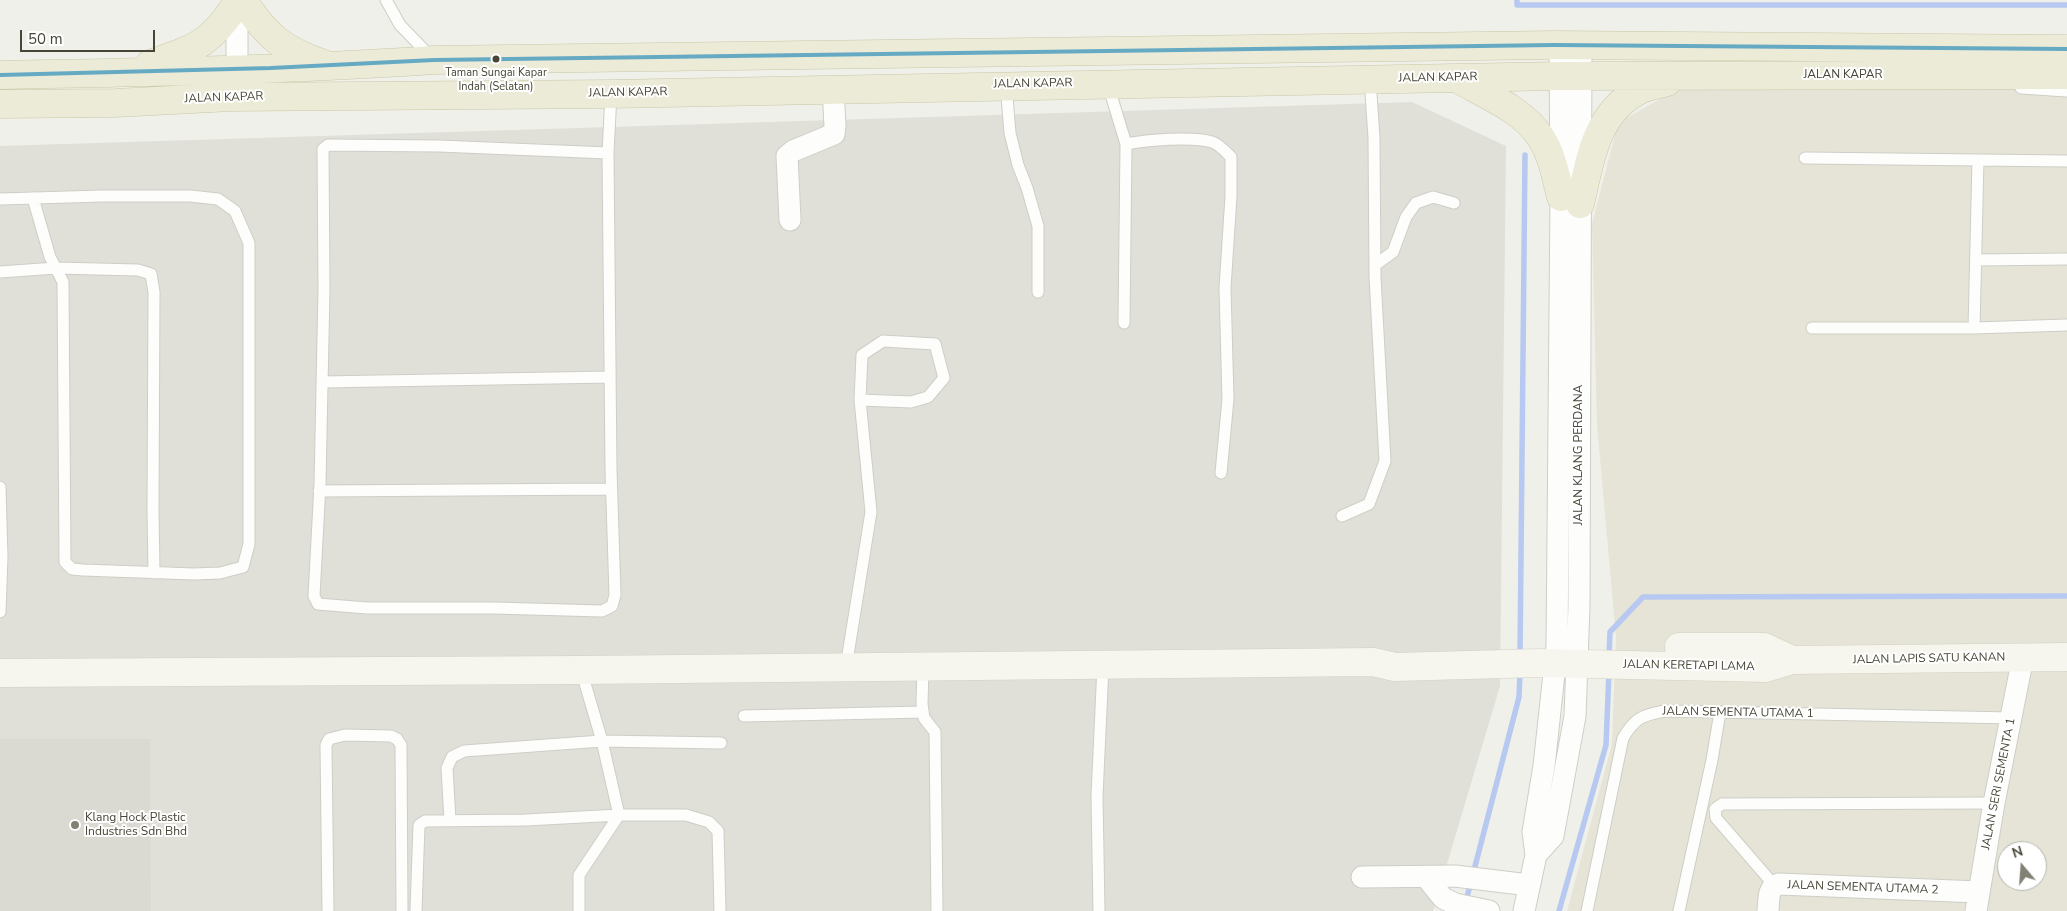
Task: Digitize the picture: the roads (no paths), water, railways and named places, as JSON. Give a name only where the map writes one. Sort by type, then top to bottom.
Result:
[{"type":"highway","points":[[125,73],[186,52],[201,44],[223,25],[239,1],[266,32],[284,47],[304,57],[333,67]]},
{"type":"highway","points":[[0,75],[333,67],[434,60],[1570,46],[2067,49]]},
{"type":"highway","points":[[1571,201],[1590,160],[1603,124],[1618,105],[1638,90],[1693,75]]},
{"type":"highway","name":"JALAN KAPAR","points":[[0,104],[115,103],[231,97],[611,94],[833,88],[1570,76],[2067,75]]},
{"type":"highway","points":[[1455,78],[1510,109],[1532,125],[1542,140],[1571,201]]},
{"type":"street","points":[[115,103],[200,93],[219,85],[237,70],[239,1]]},
{"type":"street","name":"JALAN KLANG PERDANA","points":[[1524,911],[1536,855],[1554,836],[1575,716],[1578,656],[1570,46]]},
{"type":"street","points":[[237,70],[250,81],[263,86],[378,85],[414,95]]},
{"type":"street","points":[[790,220],[787,156],[793,151],[834,134],[836,126],[833,88]]},
{"type":"street","name":"JALAN KERETAPI LAMA","points":[[0,673],[1103,666],[1373,662],[1395,667],[1498,658],[1764,647],[1792,660]]},
{"type":"street","name":"JALAN SERI SEMENTA 1","points":[[1977,902],[1994,803],[2023,657]]},
{"type":"street","name":"JALAN LAPIS SATU KANAN","points":[[1792,660],[2067,657]]},
{"type":"street","points":[[1426,876],[1443,898],[1455,904],[1484,910]]},
{"type":"street","points":[[1362,877],[1426,876],[1473,878],[1529,885]]},
{"type":"street","name":"JALAN SEMENTA UTAMA 2","points":[[1768,911],[1771,889],[1774,885],[1977,902]]},
{"type":"lane","points":[[386,0],[400,25],[434,60]]},
{"type":"lane","points":[[1989,75],[2000,84],[2013,87],[2067,91]]},
{"type":"lane","points":[[1342,516],[1369,504],[1385,461],[1375,265],[1374,138],[1370,79]]},
{"type":"lane","points":[[1108,83],[1126,144],[1124,323]]},
{"type":"lane","points":[[1006,85],[1010,133],[1018,165],[1038,226],[1038,292]]},
{"type":"lane","points":[[608,153],[439,146],[328,145],[323,149],[324,289],[319,491],[314,596],[318,604],[366,608],[494,608],[602,611],[612,606],[615,595],[611,489],[608,153],[611,94]]},
{"type":"lane","points":[[1126,144],[1146,140],[1193,139],[1214,142],[1231,157],[1231,196],[1225,288],[1228,400],[1221,473]]},
{"type":"lane","points":[[1805,158],[2067,161]]},
{"type":"lane","points":[[1974,328],[1978,160]]},
{"type":"lane","points":[[0,199],[33,198],[142,196],[218,198],[235,210],[249,243],[249,544],[243,567],[220,573],[154,573],[72,569],[65,562],[63,282],[50,256],[33,198]]},
{"type":"lane","points":[[1375,265],[1394,252],[1406,217],[1416,203],[1433,196],[1454,203]]},
{"type":"lane","points":[[1976,260],[2067,259]]},
{"type":"lane","points":[[0,272],[56,268],[138,270],[150,274],[154,292],[152,510],[154,573]]},
{"type":"lane","points":[[1812,328],[2067,326]]},
{"type":"lane","points":[[846,667],[871,512],[860,400],[862,355],[884,340],[935,344],[944,378],[928,397],[911,402],[860,400]]},
{"type":"lane","points":[[322,382],[610,376]]},
{"type":"lane","points":[[0,487],[2,557],[0,612]]},
{"type":"lane","points":[[319,491],[611,489]]},
{"type":"lane","points":[[922,666],[924,718],[935,732],[937,911]]},
{"type":"lane","points":[[1099,911],[1097,796],[1103,666]]},
{"type":"lane","points":[[579,911],[579,875],[619,815],[602,741],[582,670]]},
{"type":"lane","name":"JALAN SEMENTA UTAMA 1","points":[[1587,911],[1623,738],[1632,723],[1647,714],[1665,711],[2012,718]]},
{"type":"lane","points":[[744,716],[923,712]]},
{"type":"lane","points":[[1679,911],[1720,712]]},
{"type":"lane","points":[[328,911],[326,746],[329,739],[346,735],[391,736],[397,739],[401,745],[402,911]]},
{"type":"lane","points":[[450,820],[447,768],[452,757],[464,751],[602,741],[721,743]]},
{"type":"lane","points":[[1701,806],[1715,809],[1722,804],[1994,803]]},
{"type":"lane","points":[[1715,809],[1716,818],[1774,885]]},
{"type":"lane","points":[[416,911],[419,825],[425,821],[526,820],[619,815],[686,815],[709,822],[718,831],[720,911]]},
{"type":"waterway","points":[[1517,0],[1517,5],[2067,5]]},
{"type":"waterway","points":[[1520,657],[1525,155]]},
{"type":"waterway","points":[[1609,658],[1610,632],[1643,597],[2067,596]]},
{"type":"waterway","points":[[1473,874],[1519,697],[1520,672]]},
{"type":"waterway","points":[[1559,911],[1606,745],[1609,672]]},
{"type":"waterway","points":[[1465,903],[1471,883]]},
{"type":"place","name":"Taman Sungai Kapar Indah (Selatan)","points":[[496,59]]},
{"type":"place","name":"Klang Hock Plastic Industries Sdn Bhd","points":[[75,825]]}]
